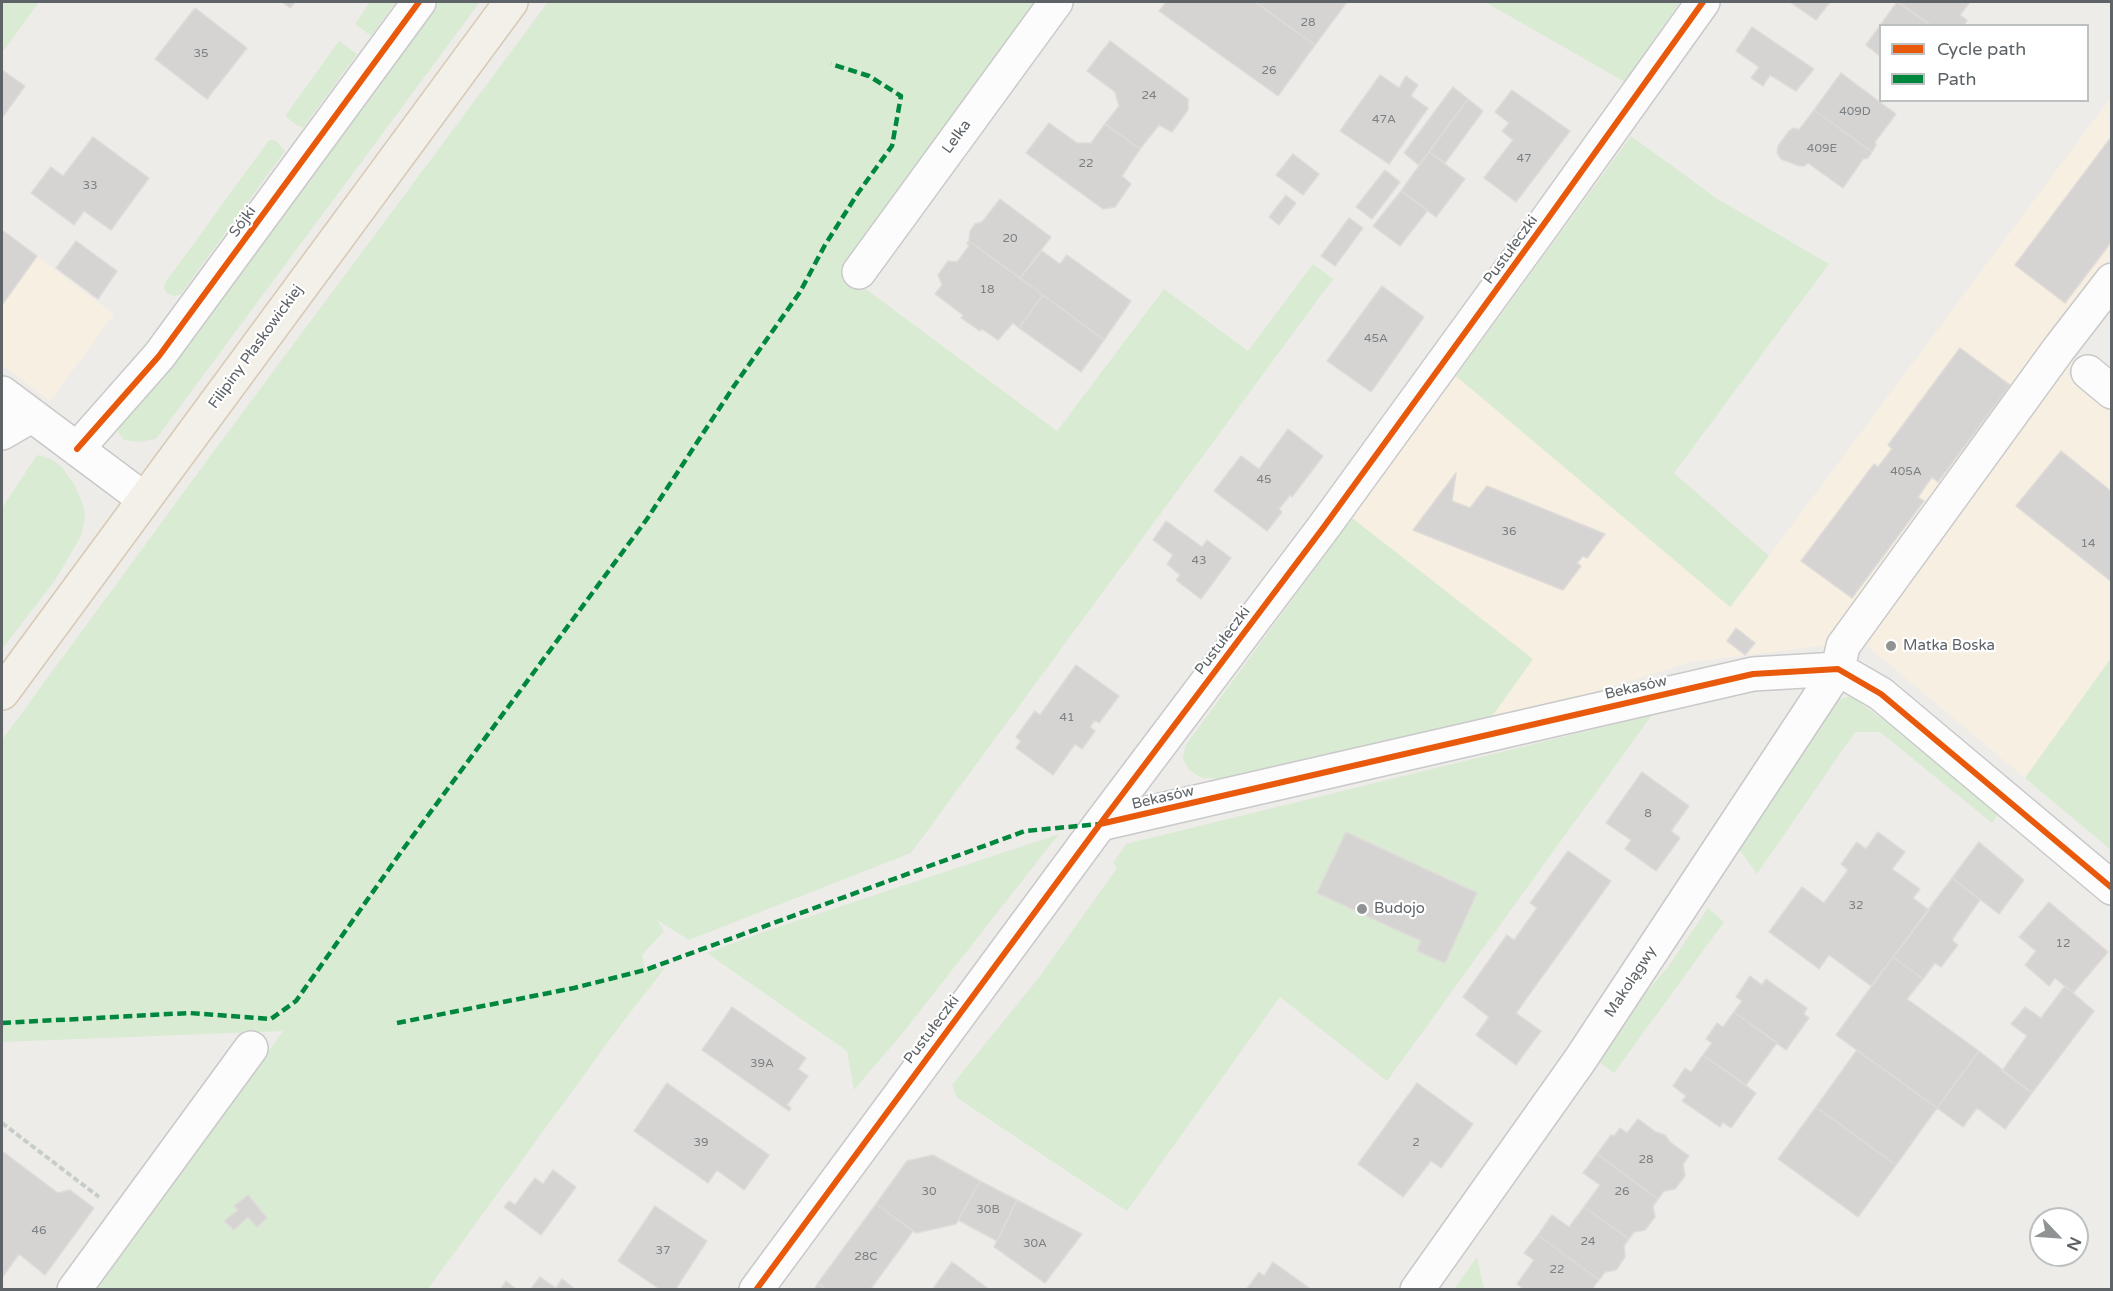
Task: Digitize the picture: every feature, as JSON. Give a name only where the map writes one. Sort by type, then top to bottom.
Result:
[{"type":"main road","name":"Filipiny Płaskowickiej","points":[[2,693],[511,2]]},
{"type":"street","name":"Sójki","points":[[77,449],[159,357],[419,2]]},
{"type":"street","name":"Lelka","points":[[859,272],[1056,2]]},
{"type":"street","name":"Pustułeczki","points":[[756,1290],[1100,824],[1323,528],[1703,2]]},
{"type":"street","name":"Makolągwy","points":[[1417,1290],[1587,1048],[1838,669],[1843,646],[2058,350],[2112,280]]},
{"type":"street","points":[[2,393],[144,499]]},
{"type":"street","points":[[2,433],[31,416]]},
{"type":"street","points":[[1838,669],[1881,694],[2112,888]]},
{"type":"street","name":"Bekasów","points":[[1100,824],[1753,674],[1838,669]]},
{"type":"street","points":[[74,1290],[251,1048]]},
{"type":"path","points":[[2,1123],[108,1204]]},
{"type":"shaded area","points":[[2111,97],[2111,306],[2081,345],[2067,374],[2111,409],[2111,658],[2025,778],[1861,641],[1691,662],[1485,726],[1533,659],[1352,518],[1456,376],[1731,607]]},
{"type":"shaded area","points":[[2,230],[114,314],[50,401],[2,365]]},
{"type":"green space","points":[[2,2],[39,2],[2,53]]},
{"type":"green space","points":[[370,2],[396,2],[371,36],[355,24]]},
{"type":"green space","points":[[439,2],[480,2],[156,439],[139,442],[124,440],[118,432],[117,423],[175,359]]},
{"type":"green space","points":[[548,2],[1034,2],[840,270],[1057,431],[1164,289],[1248,351],[1313,264],[1333,279],[911,853],[689,940],[657,920],[664,931],[642,955],[645,970],[665,968],[622,1023],[428,1289],[96,1289],[283,1031],[2,1042],[2,740]]},
{"type":"green space","points":[[1485,2],[1680,2],[1625,82]]},
{"type":"green space","points":[[339,41],[357,54],[303,128],[285,116]]},
{"type":"green space","points":[[1631,136],[1716,198],[1829,264],[1674,473],[1769,556],[1730,607],[1456,376]]},
{"type":"green space","points":[[269,140],[275,140],[285,151],[181,294],[175,296],[168,294],[164,288],[165,283]]},
{"type":"green space","points":[[37,455],[51,459],[62,467],[74,484],[83,504],[85,518],[81,536],[54,582],[2,649],[2,508]]},
{"type":"green space","points":[[1352,518],[1533,659],[1485,726],[1226,779],[1203,778],[1197,775],[1189,770],[1183,759],[1185,746]]},
{"type":"green space","points":[[2111,658],[2111,850],[2025,778]]},
{"type":"green space","points":[[1851,696],[1998,814],[1992,823],[1880,732],[1855,732],[1757,874],[1734,842],[1828,703]]},
{"type":"green space","points":[[1652,715],[1387,1081],[1280,997],[1127,1211],[957,1098],[952,1085],[1040,976],[1117,868],[1113,863],[1126,844]]},
{"type":"green space","points":[[1059,834],[901,1035],[854,1090],[847,1051],[707,953],[763,932]]},
{"type":"green space","points":[[1708,908],[1724,922],[1614,1073],[1591,1056],[1668,967]]},
{"type":"green space","points":[[1477,1257],[1484,1289],[1454,1289]]},
{"type":"building","points":[[282,2],[295,2],[290,8]]},
{"type":"building","points":[[1166,2],[1255,2],[1315,45],[1278,96],[1159,11]]},
{"type":"building","points":[[1255,2],[1347,2],[1315,45]]},
{"type":"building","points":[[1790,2],[1830,2],[1816,20]]},
{"type":"building","points":[[1897,2],[1929,24],[1881,24]]},
{"type":"building","points":[[1899,2],[1970,2],[1960,15],[1967,20],[1965,24],[1929,24]]},
{"type":"building","points":[[195,8],[247,48],[207,99],[155,59]]},
{"type":"building","points":[[1752,27],[1814,69],[1796,91],[1770,75],[1763,86],[1751,78],[1759,67],[1736,51]]},
{"type":"building","points":[[1879,27],[1879,55],[1866,45]]},
{"type":"building","points":[[1110,41],[1188,99],[1188,110],[1172,132],[1159,125],[1140,149],[1105,124],[1119,106],[1115,92],[1087,71]]},
{"type":"building","points":[[2,70],[25,86],[2,118]]},
{"type":"building","points":[[1841,73],[1896,114],[1875,142],[1876,145],[1872,152],[1814,110]]},
{"type":"building","points":[[1380,75],[1399,88],[1406,76],[1418,85],[1411,96],[1428,108],[1389,164],[1340,131]]},
{"type":"building","points":[[1453,87],[1468,99],[1419,165],[1404,153]]},
{"type":"building","points":[[1512,90],[1570,131],[1516,202],[1484,178],[1513,140],[1502,131],[1509,123],[1495,112]]},
{"type":"building","points":[[1468,99],[1483,111],[1445,163],[1429,152]]},
{"type":"building","points":[[1814,110],[1872,152],[1868,158],[1863,159],[1843,188],[1808,163],[1799,166],[1781,159],[1777,153],[1778,146],[1789,131],[1794,128],[1799,130]]},
{"type":"building","points":[[1049,123],[1077,143],[1091,143],[1105,124],[1140,149],[1122,176],[1131,184],[1115,207],[1103,209],[1026,153]]},
{"type":"building","points":[[2112,136],[2112,241],[2065,303],[2015,265]]},
{"type":"building","points":[[93,137],[149,178],[111,230],[84,211],[74,225],[31,193],[51,167],[63,176]]},
{"type":"building","points":[[1429,152],[1465,179],[1436,217],[1401,191]]},
{"type":"building","points":[[1293,154],[1319,174],[1303,195],[1276,175]]},
{"type":"building","points":[[1385,170],[1400,182],[1372,219],[1356,207]]},
{"type":"building","points":[[1401,191],[1428,210],[1400,246],[1373,226]]},
{"type":"building","points":[[1286,195],[1296,203],[1279,225],[1269,217]]},
{"type":"building","points":[[1000,199],[1051,237],[1020,278],[969,241],[970,231],[975,224],[982,222]]},
{"type":"building","points":[[1349,218],[1363,228],[1335,266],[1321,256]]},
{"type":"building","points":[[2,230],[37,256],[2,305]]},
{"type":"building","points":[[76,241],[117,271],[98,299],[56,268]]},
{"type":"building","points":[[969,241],[1043,295],[1019,328],[1013,323],[998,340],[961,318],[963,315],[935,294],[942,285],[938,275],[948,261],[957,262],[969,246],[967,243]]},
{"type":"building","points":[[1042,251],[1060,264],[1067,255],[1131,301],[1104,340],[1020,278]]},
{"type":"building","points":[[1382,286],[1424,317],[1371,392],[1327,361]]},
{"type":"building","points":[[1043,295],[1104,340],[1081,372],[1019,328]]},
{"type":"building","points":[[1960,348],[2010,385],[1938,482],[1932,477],[1918,497],[1924,501],[1852,598],[1801,561],[1874,464],[1878,467],[1892,449],[1888,445]]},
{"type":"building","points":[[1288,429],[1323,456],[1292,497],[1290,495],[1279,509],[1282,512],[1267,531],[1214,491],[1241,456],[1259,469]]},
{"type":"building","points":[[2061,451],[2112,492],[2112,582],[2016,506]]},
{"type":"building","points":[[1456,473],[1452,501],[1470,508],[1487,486],[1605,534],[1587,558],[1583,556],[1577,563],[1581,566],[1563,590],[1413,530]]},
{"type":"building","points":[[1166,521],[1202,547],[1207,540],[1231,558],[1201,599],[1176,580],[1180,575],[1167,564],[1173,555],[1153,540]]},
{"type":"building","points":[[1736,628],[1755,643],[1745,655],[1727,641]]},
{"type":"building","points":[[1076,665],[1119,696],[1099,723],[1095,720],[1090,727],[1095,731],[1082,749],[1075,744],[1053,775],[1016,748],[1021,741],[1016,737],[1035,711],[1040,715]]},
{"type":"building","points":[[1642,772],[1689,806],[1671,831],[1680,838],[1656,871],[1625,849],[1631,840],[1606,823]]},
{"type":"building","points":[[1346,832],[1477,893],[1445,963],[1417,951],[1421,941],[1317,893]]},
{"type":"building","points":[[1878,832],[1905,852],[1892,869],[1920,889],[1913,898],[1929,910],[1871,986],[1829,955],[1819,969],[1769,932],[1802,887],[1824,903],[1848,870],[1841,864],[1857,842],[1866,849]]},
{"type":"building","points":[[1979,842],[2024,880],[1999,914],[1952,878]]},
{"type":"building","points":[[1568,851],[1611,881],[1516,1013],[1541,1031],[1516,1065],[1476,1035],[1489,1017],[1463,997],[1507,935],[1514,940],[1537,908],[1530,903]]},
{"type":"building","points":[[1952,878],[1980,900],[1952,940],[1958,945],[1941,967],[1935,963],[1923,979],[1893,957]]},
{"type":"building","points":[[2049,902],[2108,952],[2073,993],[2055,978],[2049,986],[2025,965],[2036,951],[2019,937]]},
{"type":"building","points":[[1893,957],[1923,979],[1907,999],[1979,1051],[1937,1108],[1836,1035]]},
{"type":"building","points":[[1750,976],[1762,985],[1766,979],[1807,1008],[1804,1014],[1809,1018],[1786,1050],[1734,1012],[1742,1001],[1736,997]]},
{"type":"building","points":[[2065,986],[2094,1011],[2032,1093],[2002,1071],[2027,1036],[2011,1024],[2025,1007],[2041,1018]]},
{"type":"building","points":[[732,1007],[806,1058],[798,1069],[808,1076],[787,1105],[791,1108],[789,1111],[702,1050]]},
{"type":"building","points":[[1734,1012],[1777,1043],[1746,1085],[1703,1055],[1712,1043],[1706,1039],[1717,1023],[1723,1027]]},
{"type":"building","points":[[1857,1050],[1937,1108],[1896,1165],[1816,1107]]},
{"type":"building","points":[[1979,1051],[2032,1093],[2005,1129],[1977,1108],[1963,1127],[1937,1108]]},
{"type":"building","points":[[1703,1055],[1756,1093],[1731,1128],[1723,1122],[1720,1127],[1682,1101],[1686,1096],[1673,1086],[1685,1068],[1691,1072]]},
{"type":"building","points":[[667,1083],[769,1155],[744,1190],[717,1170],[708,1183],[634,1131]]},
{"type":"building","points":[[1417,1083],[1473,1124],[1441,1168],[1431,1161],[1403,1197],[1358,1164]]},
{"type":"building","points":[[1816,1107],[1896,1165],[1858,1217],[1778,1159]]},
{"type":"building","points":[[1638,1119],[1656,1132],[1665,1135],[1670,1142],[1689,1156],[1683,1164],[1685,1176],[1675,1189],[1664,1191],[1658,1199],[1597,1154],[1611,1135],[1614,1136],[1620,1128],[1627,1133]]},
{"type":"building","points":[[2,1151],[58,1193],[70,1190],[94,1208],[45,1275],[19,1254],[2,1278]]},
{"type":"building","points":[[1597,1154],[1658,1199],[1653,1206],[1655,1217],[1645,1230],[1634,1232],[1629,1239],[1584,1207],[1600,1185],[1583,1173]]},
{"type":"building","points":[[933,1155],[980,1181],[956,1224],[916,1233],[876,1204],[907,1161]]},
{"type":"building","points":[[553,1170],[576,1187],[541,1235],[504,1207],[509,1201],[515,1205],[535,1178],[543,1184]]},
{"type":"building","points":[[980,1181],[1017,1200],[997,1241],[958,1220]]},
{"type":"building","points":[[248,1195],[267,1218],[257,1227],[248,1217],[234,1230],[224,1221],[238,1210],[234,1206]]},
{"type":"building","points":[[1017,1200],[1082,1234],[1045,1283],[994,1247]]},
{"type":"building","points":[[876,1204],[913,1231],[870,1290],[827,1290],[818,1283]]},
{"type":"building","points":[[655,1206],[707,1241],[675,1290],[661,1290],[618,1261]]},
{"type":"building","points":[[1584,1207],[1629,1239],[1624,1246],[1625,1257],[1616,1270],[1605,1272],[1599,1280],[1538,1235],[1552,1215],[1569,1227]]},
{"type":"building","points":[[1538,1235],[1599,1280],[1594,1290],[1525,1290],[1517,1284],[1534,1260],[1524,1253]]},
{"type":"building","points":[[952,1262],[990,1290],[932,1290]]},
{"type":"building","points":[[1273,1262],[1312,1290],[1246,1290],[1259,1272],[1264,1276]]},
{"type":"building","points":[[540,1277],[556,1288],[562,1279],[576,1290],[530,1290]]},
{"type":"building","points":[[506,1281],[517,1290],[500,1290]]},
{"type":"building","points":[[818,1283],[827,1290],[814,1290]]},
{"type":"marked path","points":[[2,1023],[189,1013],[271,1019],[296,1001],[401,852],[647,519],[734,386],[800,292],[825,245],[858,193],[892,146],[901,96],[869,76],[831,64]]},
{"type":"marked path","points":[[397,1023],[574,988],[645,970],[1025,831],[1100,824]]},
{"type":"cycle path","points":[[77,449],[159,356],[419,2]]},
{"type":"cycle path","points":[[756,1290],[1100,824],[1323,528],[1703,2]]},
{"type":"cycle path","points":[[1100,824],[1753,674],[1838,669],[1881,694],[2112,888]]},
{"type":"place","name":"Matka Boska","points":[[1891,646]]},
{"type":"place","name":"Budojo","points":[[1362,909]]}]
